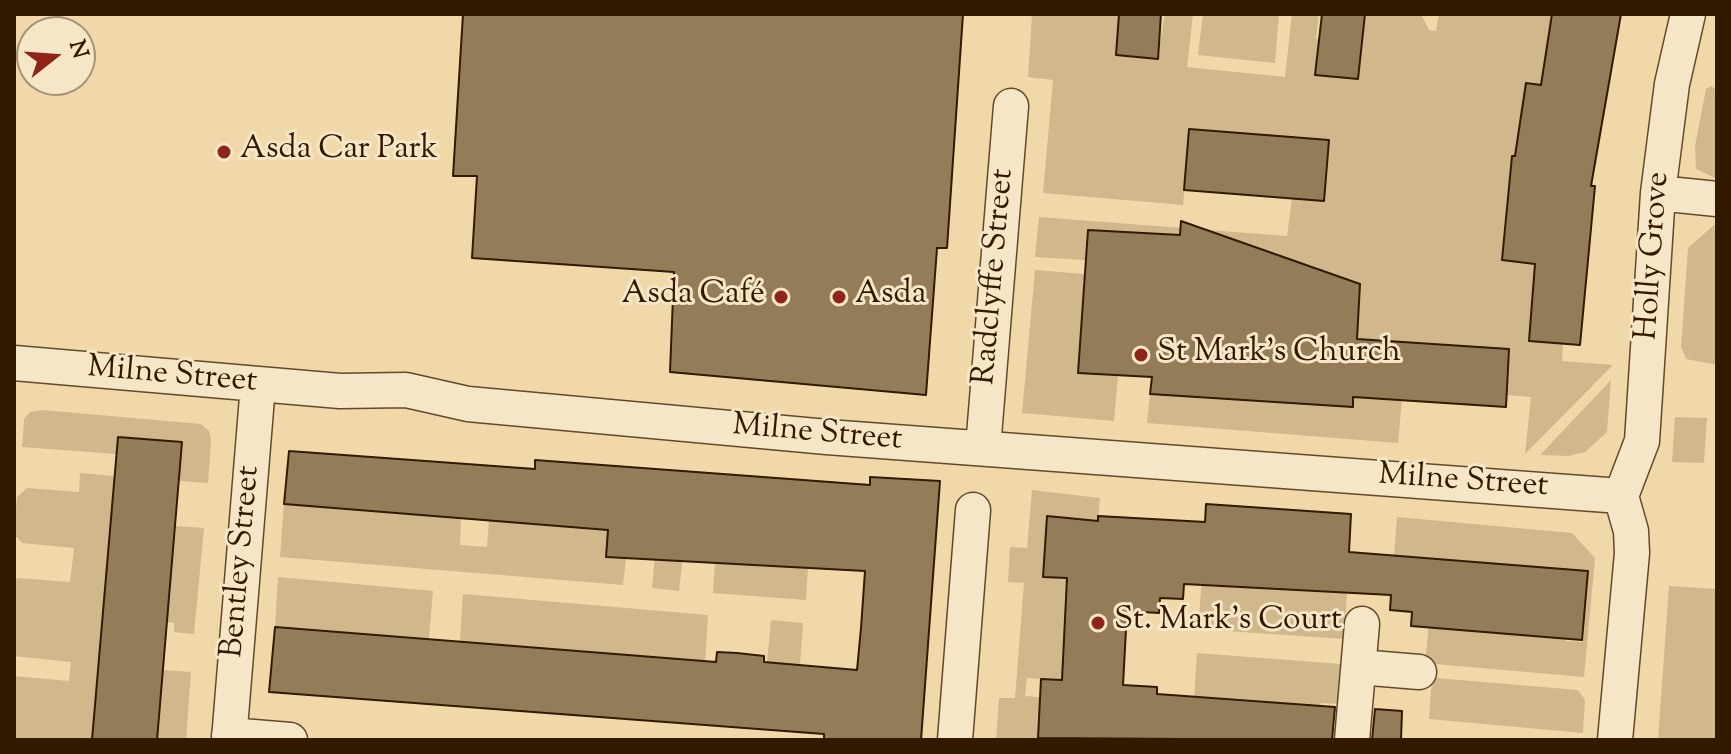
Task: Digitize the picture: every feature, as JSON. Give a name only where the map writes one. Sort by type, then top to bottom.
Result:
[{"type":"street","name":"Holly Grove","points":[[1621,496],[1642,441],[1658,193],[1672,84],[1688,14]]},
{"type":"street","name":"Radclyffe Street","points":[[983,448],[1011,106]]},
{"type":"street","points":[[1658,193],[1717,199]]},
{"type":"street","name":"Milne Street","points":[[14,363],[340,391],[406,390],[484,406],[983,448],[1621,496]]},
{"type":"street","name":"Bentley Street","points":[[229,737],[258,385]]},
{"type":"street","points":[[1615,740],[1632,553],[1631,531],[1621,496]]},
{"type":"street","points":[[955,740],[973,510]]},
{"type":"street","points":[[1352,740],[1362,624]]},
{"type":"street","points":[[1359,667],[1419,672]]},
{"type":"street","points":[[229,737],[290,740]]},
{"type":"shaded area","points":[[1032,14],[1119,14],[1116,55],[1157,59],[1165,14],[1193,14],[1187,67],[1285,77],[1292,14],[1319,14],[1316,38],[1358,79],[1365,14],[1421,14],[1429,30],[1436,31],[1439,14],[1570,14],[1552,16],[1547,44],[1564,47],[1557,88],[1526,83],[1517,140],[1592,164],[1512,156],[1502,260],[1535,264],[1563,343],[1562,361],[1613,365],[1525,454],[1531,397],[1506,395],[1508,349],[1407,343],[1398,443],[1147,423],[1150,394],[1353,407],[1360,284],[1306,264],[1173,278],[1184,235],[1089,230],[1085,260],[1035,257],[1039,217],[1287,236],[1292,198],[1329,141],[1190,129],[1183,205],[1043,193],[1053,80],[1028,77]]},
{"type":"shaded area","points":[[1203,14],[1279,14],[1275,63],[1198,55]]},
{"type":"shaded area","points":[[1711,86],[1717,90],[1717,179],[1696,169],[1695,146],[1706,89]]},
{"type":"shaded area","points":[[1714,225],[1717,226],[1717,365],[1686,359],[1681,347],[1688,248]]},
{"type":"shaded area","points":[[1035,270],[1084,274],[1078,372],[1118,375],[1114,421],[1022,413]]},
{"type":"shaded area","points":[[1611,380],[1607,432],[1585,452],[1569,456],[1540,455]]},
{"type":"shaded area","points":[[42,410],[201,424],[209,431],[211,439],[208,483],[179,481],[182,442],[118,437],[116,454],[22,447],[24,419],[30,412]]},
{"type":"shaded area","points":[[1675,417],[1707,418],[1704,463],[1672,462]]},
{"type":"shaded area","points":[[80,473],[115,476],[109,560],[172,565],[176,526],[204,528],[194,634],[174,632],[174,623],[166,622],[169,591],[105,586],[94,708],[158,713],[162,670],[191,672],[186,740],[157,740],[93,731],[92,740],[14,740],[14,676],[69,681],[71,662],[14,656],[14,581],[18,578],[70,582],[74,548],[22,543],[14,534],[17,497],[27,488],[79,492]]},
{"type":"shaded area","points":[[1032,490],[1100,498],[1098,521],[1047,517],[1043,576],[1069,578],[1062,663],[1065,681],[1027,678],[1025,696],[1040,697],[1038,738],[1060,740],[996,740],[999,698],[1015,698],[1024,583],[1008,582],[1010,547],[1027,548]]},
{"type":"shaded area","points":[[284,504],[461,516],[460,545],[487,547],[489,520],[608,530],[606,558],[626,559],[623,585],[280,557]]},
{"type":"shaded area","points":[[1397,517],[1572,533],[1595,558],[1584,677],[1435,664],[1426,654],[1430,612],[1566,623],[1565,641],[1582,642],[1588,572],[1394,555]]},
{"type":"shaded area","points":[[657,534],[683,554],[679,591],[652,588]]},
{"type":"shaded area","points":[[715,563],[808,567],[806,600],[713,593]]},
{"type":"shaded area","points":[[1203,565],[1347,592],[1344,639],[1198,629]]},
{"type":"shaded area","points":[[278,577],[433,591],[429,639],[275,627]]},
{"type":"shaded area","points":[[1669,586],[1717,589],[1717,740],[1658,740]]},
{"type":"shaded area","points":[[463,594],[708,615],[705,661],[460,641]]},
{"type":"shaded area","points":[[771,620],[803,623],[800,665],[767,663]]},
{"type":"shaded area","points":[[1197,653],[1341,664],[1339,704],[1321,703],[1319,722],[1193,714]]},
{"type":"shaded area","points":[[1436,678],[1578,690],[1585,700],[1583,733],[1429,719],[1431,690]]},
{"type":"building","points":[[463,14],[963,14],[947,248],[937,248],[926,395],[670,372],[674,272],[472,258],[477,176],[453,176]]},
{"type":"building","points":[[1119,14],[1161,14],[1158,59],[1116,55]]},
{"type":"building","points":[[1322,14],[1365,14],[1358,79],[1315,75]]},
{"type":"building","points":[[1552,14],[1621,14],[1591,186],[1595,186],[1580,345],[1529,341],[1535,264],[1502,260],[1512,156],[1515,156],[1526,83],[1541,85]]},
{"type":"building","points":[[1189,129],[1329,140],[1324,201],[1184,190]]},
{"type":"building","points":[[1181,221],[1360,284],[1357,339],[1509,349],[1506,407],[1353,397],[1353,407],[1150,394],[1152,377],[1078,373],[1088,230],[1180,235]]},
{"type":"building","points":[[118,437],[182,442],[157,740],[92,740]]},
{"type":"building","points":[[289,451],[535,469],[535,460],[870,485],[870,477],[940,481],[921,740],[824,740],[824,734],[269,692],[275,627],[716,662],[717,652],[737,653],[764,656],[764,662],[857,670],[861,628],[865,571],[606,557],[608,530],[284,504]]},
{"type":"building","points":[[1206,504],[1351,514],[1349,552],[1588,571],[1582,640],[1411,626],[1412,612],[1390,610],[1391,595],[1184,584],[1183,599],[1160,598],[1159,613],[1127,611],[1123,685],[1157,687],[1157,694],[1335,707],[1332,740],[1038,738],[1041,679],[1062,680],[1067,578],[1043,577],[1047,516],[1098,521],[1098,516],[1205,522]]},
{"type":"building","points":[[1375,709],[1402,711],[1401,740],[1372,740]]},
{"type":"place","name":"Asda Car Park","points":[[224,152]]},
{"type":"place","name":"Asda Café","points":[[781,297]]},
{"type":"place","name":"Asda","points":[[839,297]]},
{"type":"place","name":"St Mark's Church","points":[[1141,355]]},
{"type":"place","name":"St. Mark's Court","points":[[1098,623]]}]
